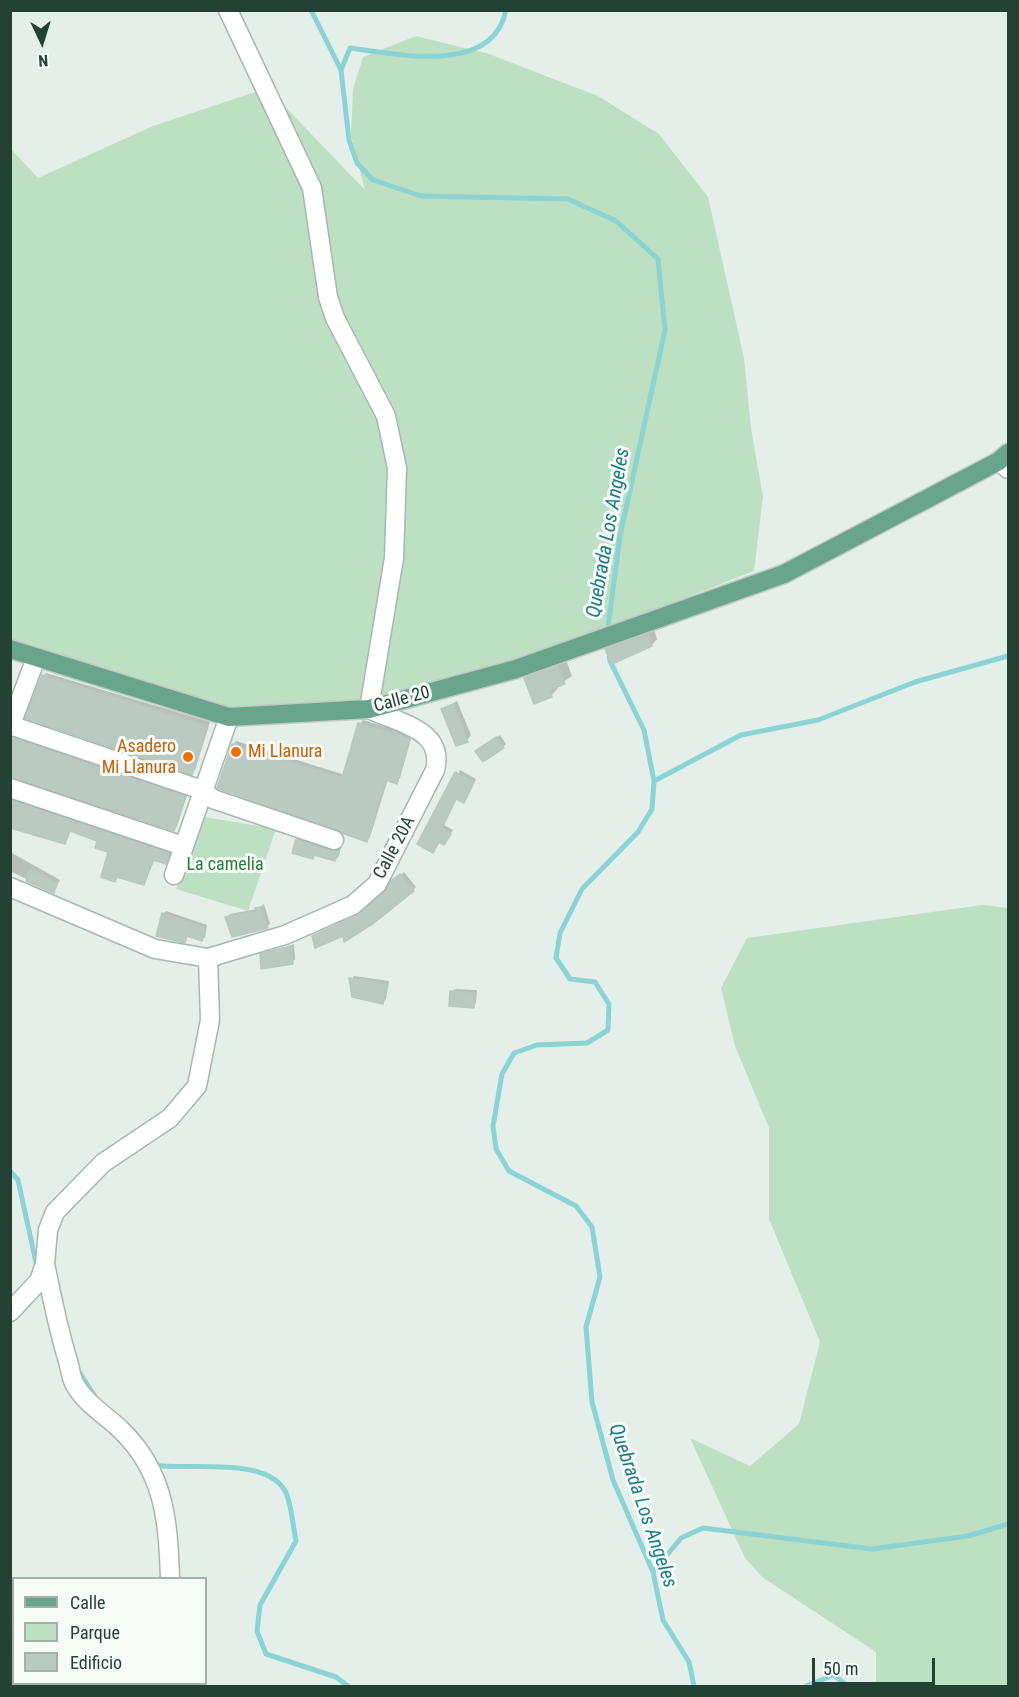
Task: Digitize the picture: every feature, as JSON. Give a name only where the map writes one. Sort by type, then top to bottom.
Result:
[{"type":"main road","name":"Calle 20","points":[[10,649],[229,717],[369,709],[516,669],[784,574],[1005,461]]},
{"type":"street","points":[[228,10],[312,188],[328,297],[335,318],[386,416],[397,468],[394,558],[369,709]]},
{"type":"street","points":[[36,658],[11,726],[202,790],[213,800],[334,840]]},
{"type":"street","name":"Calle 20A","points":[[208,958],[285,934],[353,905],[377,884],[435,770],[438,759],[437,748],[429,736],[369,709]]},
{"type":"street","points":[[174,876],[229,717]]},
{"type":"street","points":[[10,788],[183,846]]},
{"type":"street","points":[[10,887],[155,949],[208,958],[210,1020],[197,1086],[170,1118],[103,1163],[74,1189],[56,1212],[48,1230],[45,1263],[39,1281],[10,1312]]},
{"type":"street","points":[[45,1263],[58,1332],[73,1382],[89,1404],[123,1432],[141,1453],[158,1484],[166,1512],[170,1577]]},
{"type":"green space","points":[[416,36],[489,54],[598,96],[659,134],[708,197],[744,358],[751,428],[763,497],[754,571],[532,658],[383,698],[198,709],[11,646],[10,148],[38,178],[153,126],[267,88],[365,190],[351,136],[353,89],[363,57]]},
{"type":"green space","name":"La camelia","points":[[205,817],[276,829],[248,911],[176,889]]},
{"type":"green space","points":[[982,905],[1008,908],[1008,1686],[876,1686],[876,1652],[762,1577],[745,1558],[690,1438],[750,1466],[799,1424],[820,1342],[769,1219],[769,1128],[735,1046],[721,988],[747,938]]},
{"type":"building","points":[[648,634],[652,646],[612,664],[605,649]]},
{"type":"building","points":[[558,666],[565,684],[549,690],[552,697],[534,704],[524,678]]},
{"type":"building","points":[[42,675],[207,726],[192,775],[25,718]]},
{"type":"building","points":[[453,704],[468,742],[456,746],[441,709]]},
{"type":"building","points":[[358,723],[410,739],[397,784],[386,780],[367,842],[217,788],[232,744],[342,778]]},
{"type":"building","points":[[496,737],[504,748],[483,762],[475,751]]},
{"type":"building","points":[[12,738],[186,796],[174,831],[10,777]]},
{"type":"building","points":[[455,772],[474,782],[464,803],[456,799],[442,828],[451,834],[444,845],[439,842],[433,853],[417,844]]},
{"type":"building","points":[[10,800],[170,853],[166,864],[153,860],[144,885],[117,877],[115,882],[101,877],[108,852],[95,848],[97,841],[70,831],[65,844],[10,828]]},
{"type":"building","points":[[296,839],[330,851],[339,850],[335,861],[314,855],[313,859],[292,853]]},
{"type":"building","points":[[30,869],[57,883],[54,893],[26,881]]},
{"type":"building","points":[[400,874],[414,891],[374,923],[344,942],[343,936],[315,948],[312,936],[360,914]]},
{"type":"building","points":[[261,907],[268,928],[232,937],[225,917],[256,911],[255,908]]},
{"type":"building","points":[[162,913],[205,928],[202,941],[187,936],[185,943],[156,936]]},
{"type":"building","points":[[291,946],[293,964],[261,969],[260,954]]},
{"type":"building","points":[[349,978],[387,984],[383,1004],[352,997]]},
{"type":"building","points":[[450,991],[475,993],[474,1008],[449,1006]]},
{"type":"waterway","points":[[311,10],[341,70]]},
{"type":"waterway","name":"Quebrada Los Angeles","points":[[506,10],[497,31],[483,45],[463,53],[417,56],[350,48],[341,70],[349,140],[357,163],[373,180],[421,196],[568,199],[616,221],[658,259],[665,330],[620,536],[607,635],[610,661],[644,730],[654,781],[652,809],[638,832],[582,889],[560,933],[556,958],[570,979],[595,982],[609,1004],[608,1030],[587,1043],[537,1045],[514,1053],[502,1074],[493,1126],[496,1149],[509,1171],[576,1206],[592,1227],[600,1277],[586,1327],[592,1402],[613,1480],[653,1572],[663,1620],[689,1662],[694,1686]]},
{"type":"waterway","points":[[654,781],[741,735],[818,720],[915,682],[1008,656]]},
{"type":"waterway","points":[[10,1171],[18,1180],[37,1267]]},
{"type":"waterway","points":[[78,1370],[96,1398]]},
{"type":"waterway","points":[[153,1465],[228,1467],[265,1474],[278,1482],[287,1495],[296,1541],[260,1605],[257,1631],[266,1654],[336,1677],[348,1686]]},
{"type":"waterway","points":[[653,1572],[681,1538],[703,1528],[872,1549],[968,1536],[1008,1524]]},
{"type":"waterway","name":"Quebrada Los Angeles","points":[[806,1686],[834,1675],[847,1686]]},
{"type":"place","name":"Mi Llanura","points":[[236,752]]},
{"type":"place","name":"Asadero Mi Llanura","points":[[188,757]]}]
